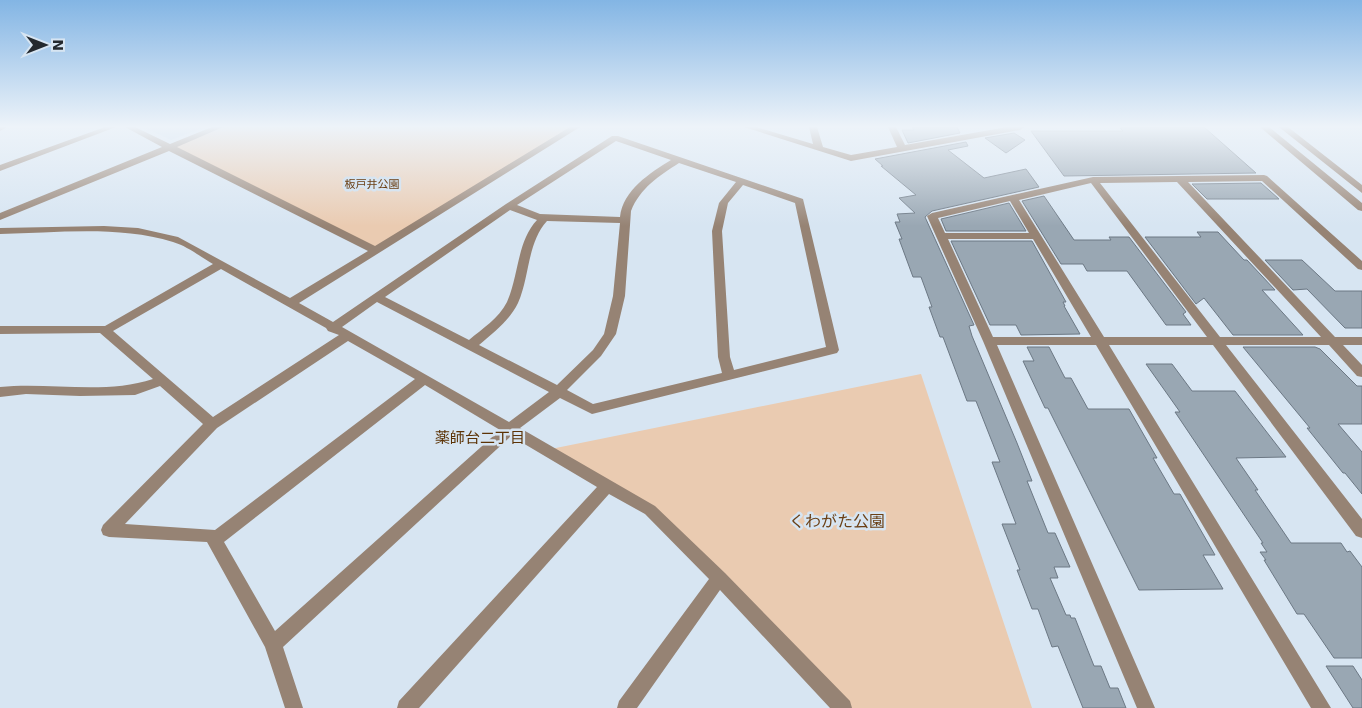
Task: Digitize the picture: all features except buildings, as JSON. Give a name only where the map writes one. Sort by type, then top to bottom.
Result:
[{"type":"street","points":[[0,168],[22,160]]},
{"type":"street","points":[[0,217],[138,160]]},
{"type":"street","points":[[195,160],[375,250]]},
{"type":"street","points":[[292,302],[522,160]]},
{"type":"street","points":[[332,328],[509,206],[581,160]]},
{"type":"street","points":[[273,644],[510,429],[558,393],[597,353],[610,334],[619,296],[625,220],[630,200],[640,187],[678,160]]},
{"type":"street","points":[[378,298],[592,409],[833,350],[800,202],[682,160]]},
{"type":"street","points":[[1304,160],[1362,208]]},
{"type":"street","points":[[1324,160],[1362,190]]},
{"type":"street","points":[[1146,708],[989,341],[932,216],[1093,180],[1264,178],[1362,267]]},
{"type":"street","points":[[1180,179],[1362,373]]},
{"type":"street","points":[[1093,180],[1362,531]]},
{"type":"street","points":[[729,375],[724,357],[717,231],[719,211],[726,197],[742,181]]},
{"type":"street","points":[[1013,198],[1102,341],[1322,708]]},
{"type":"street","points":[[509,206],[546,217],[625,220]]},
{"type":"street","points":[[470,346],[497,323],[512,303],[533,230],[546,217]]},
{"type":"street","points":[[0,231],[104,229],[138,231],[178,240],[292,302],[332,328],[348,335],[650,510],[719,578],[843,708]]},
{"type":"street","points":[[941,236],[1037,236]]},
{"type":"street","points":[[105,330],[222,264]]},
{"type":"street","points":[[0,330],[103,329],[212,424]]},
{"type":"street","points":[[294,708],[273,644],[212,536],[109,530],[212,424],[348,335]]},
{"type":"street","points":[[989,341],[1362,341]]},
{"type":"street","points":[[214,540],[424,379]]},
{"type":"street","points":[[0,392],[26,388],[80,391],[135,390],[162,380]]},
{"type":"street","points":[[406,708],[608,485]]},
{"type":"street","points":[[626,708],[719,578]]},
{"type":"green space","name":"板戸井公園","points":[[195,160],[522,160],[375,250]]},
{"type":"green space","name":"くわがた公園","points":[[921,374],[1032,708],[843,708],[650,510],[546,450]]},
{"type":"district","name":"薬師台二丁目","points":[[480,438]]}]
